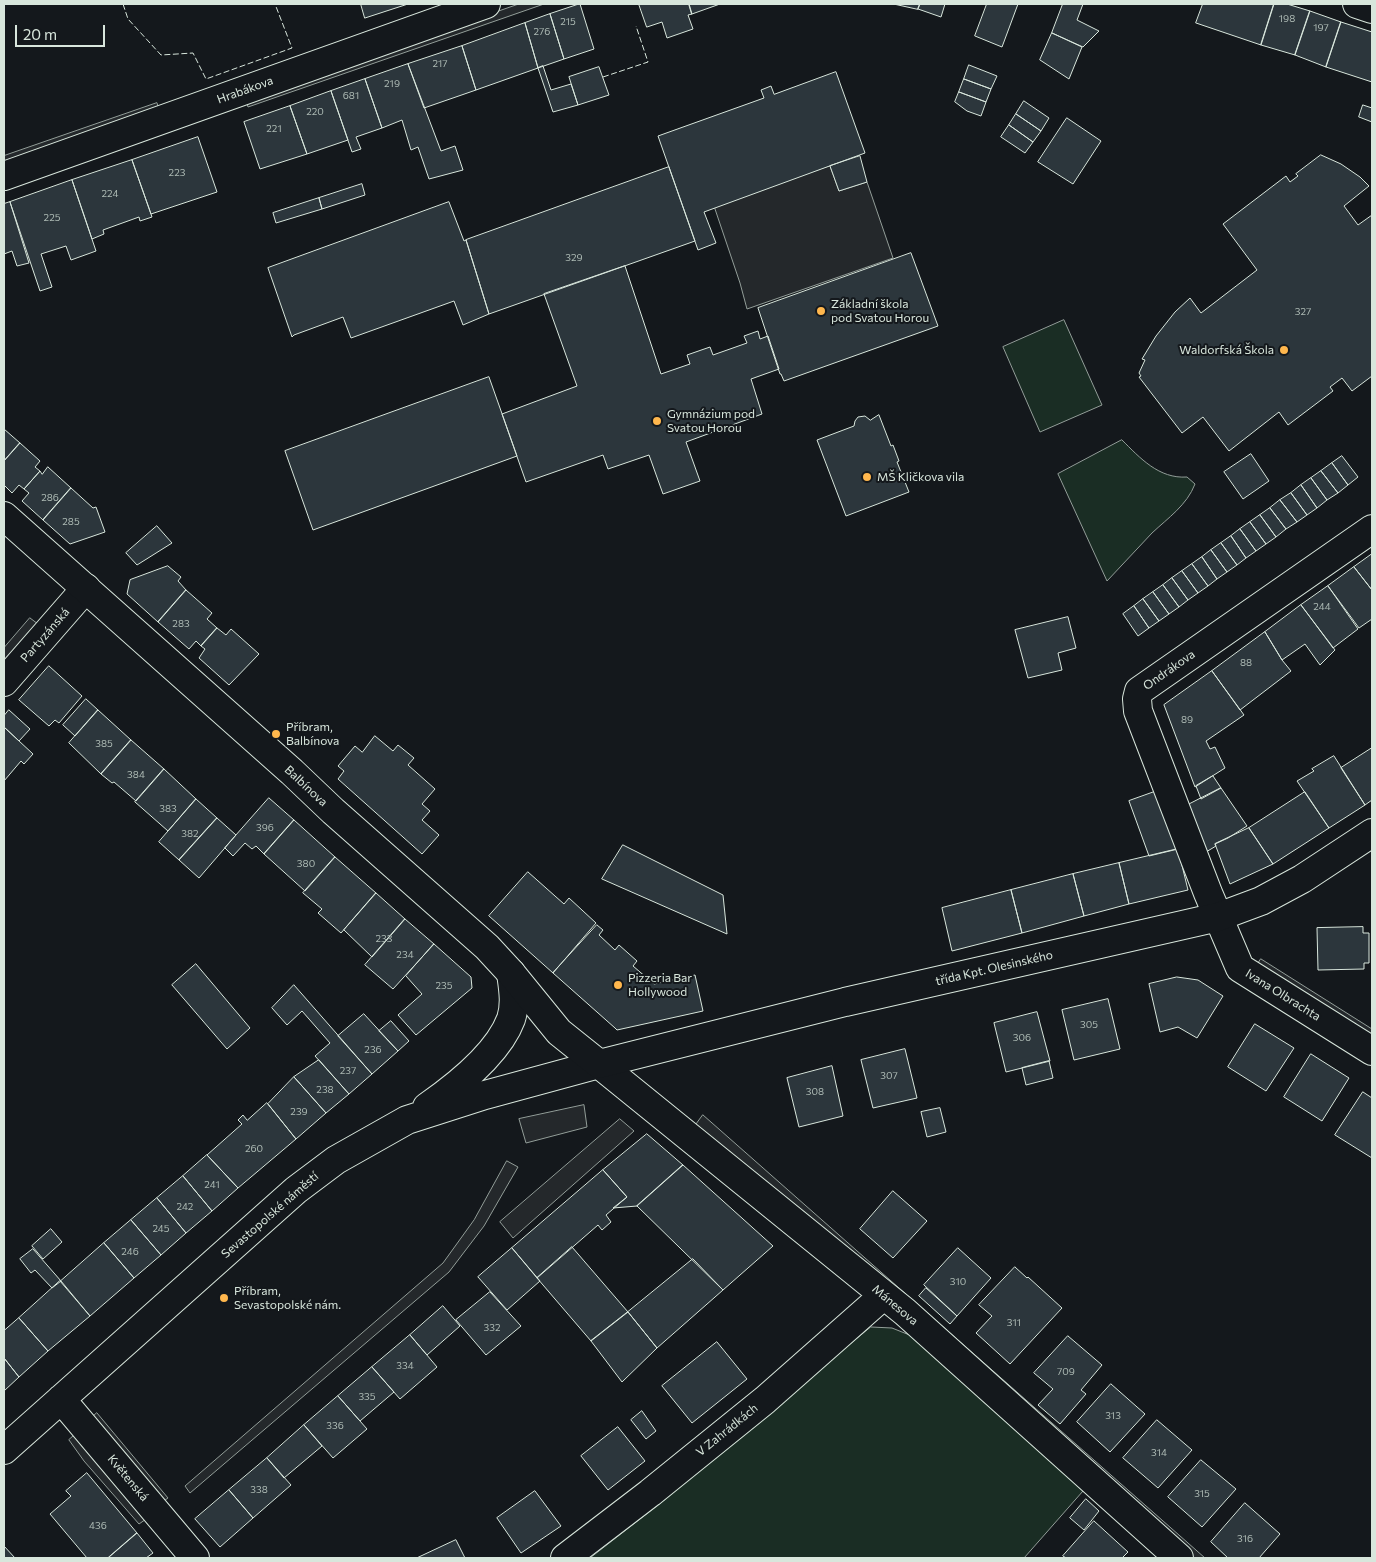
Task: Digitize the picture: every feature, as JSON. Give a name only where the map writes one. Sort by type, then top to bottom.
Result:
[{"type":"street","name":"Hrabákova","points":[[4,176],[486,4]]},
{"type":"street","points":[[1357,4],[1372,9]]},
{"type":"street","name":"Balbínova","points":[[4,516],[487,947],[512,973],[559,1032],[599,1064]]},
{"type":"street","name":"Ondrákova","points":[[1218,917],[1138,711],[1137,700],[1139,691],[1372,529]]},
{"type":"street","name":"Partyzánská","points":[[4,682],[86,588]]},
{"type":"street","name":"třída Kpt. Olesinského","points":[[599,1064],[845,1002],[1218,917],[1261,901],[1302,879],[1372,833]]},
{"type":"street","name":"Ivana Olbrachta","points":[[1218,917],[1240,968],[1372,1051]]},
{"type":"street","points":[[407,1120],[463,1080],[498,1042],[511,1019],[514,1001],[512,973]]},
{"type":"street","name":"Sevastopolské náměstí","points":[[4,1450],[296,1190],[336,1160],[407,1120],[485,1095],[599,1064]]},
{"type":"street","name":"Mánesova","points":[[599,1064],[884,1295],[1180,1558]]},
{"type":"street","name":"V Zahrádkách","points":[[565,1558],[650,1493],[765,1400],[884,1295]]},
{"type":"street","name":"Květenská","points":[[61,1399],[195,1558]]},
{"type":"green space","points":[[1064,320],[1102,405],[1040,432],[1003,347]]},
{"type":"green space","points":[[1122,440],[1143,460],[1159,471],[1177,477],[1187,477],[1195,484],[1192,492],[1182,505],[1152,533],[1107,581],[1058,474]]},
{"type":"green space","points":[[871,1327],[892,1328],[912,1336],[1083,1491],[1024,1558],[590,1558],[663,1501]]},
{"type":"shaded area","points":[[519,4],[544,4],[248,107],[246,100]]},
{"type":"shaded area","points":[[157,103],[160,113],[4,166],[4,156]]},
{"type":"shaded area","points":[[830,166],[839,191],[867,182],[893,258],[747,309],[714,206]]},
{"type":"shaded area","points":[[30,618],[38,624],[4,663],[4,648]]},
{"type":"shaded area","points":[[1261,959],[1372,1029],[1372,1045],[1253,971]]},
{"type":"shaded area","points":[[584,1105],[587,1127],[526,1143],[519,1119]]},
{"type":"shaded area","points":[[703,1115],[1205,1558],[1184,1558],[695,1126]]},
{"type":"shaded area","points":[[620,1119],[634,1131],[513,1238],[500,1222]]},
{"type":"shaded area","points":[[507,1161],[518,1167],[484,1226],[449,1272],[190,1493],[185,1486],[443,1263],[474,1220]]},
{"type":"shaded area","points":[[97,1413],[168,1498],[158,1505],[88,1421]]},
{"type":"shaded area","points":[[78,1432],[149,1517],[139,1524],[84,1461],[69,1440]]},
{"type":"building","points":[[361,4],[408,4],[365,18]]},
{"type":"building","points":[[580,4],[594,49],[564,59],[550,14]]},
{"type":"building","points":[[639,4],[689,4],[692,14],[688,15],[693,29],[667,38],[662,22],[647,27]]},
{"type":"building","points":[[689,4],[720,4],[692,14]]},
{"type":"building","points":[[894,4],[920,4],[918,9]]},
{"type":"building","points":[[920,4],[945,4],[941,17],[918,9]]},
{"type":"building","points":[[987,4],[1018,4],[1002,47],[975,36]]},
{"type":"building","points":[[1063,4],[1083,4],[1077,20],[1099,31],[1083,47],[1052,33]]},
{"type":"building","points":[[1203,4],[1274,4],[1261,45],[1196,23]]},
{"type":"building","points":[[1274,4],[1287,4],[1310,11],[1295,55],[1261,45]]},
{"type":"building","points":[[1310,11],[1341,22],[1326,67],[1295,55]]},
{"type":"building","points":[[550,14],[564,59],[538,68],[525,23]]},
{"type":"building","points":[[1341,22],[1372,32],[1372,82],[1326,67]]},
{"type":"building","points":[[525,23],[538,68],[476,90],[462,46]]},
{"type":"building","points":[[1052,33],[1082,47],[1069,79],[1040,60]]},
{"type":"building","points":[[462,46],[476,90],[424,108],[408,64]]},
{"type":"building","points":[[408,64],[441,151],[455,146],[463,170],[429,179],[418,147],[411,150],[402,120],[382,128],[365,79]]},
{"type":"building","points":[[969,65],[997,76],[991,89],[964,79]]},
{"type":"building","points":[[543,66],[551,90],[571,84],[578,105],[553,112],[538,68]]},
{"type":"building","points":[[599,67],[609,95],[578,105],[569,77]]},
{"type":"building","points":[[836,72],[865,153],[704,212],[716,243],[698,250],[658,136],[764,98],[761,90],[771,86],[774,94]]},
{"type":"building","points":[[365,79],[382,128],[356,137],[361,149],[352,152],[331,91]]},
{"type":"building","points":[[964,79],[991,89],[986,102],[959,92]]},
{"type":"building","points":[[331,91],[348,140],[307,154],[290,106]]},
{"type":"building","points":[[959,92],[986,102],[981,116],[967,111],[955,102]]},
{"type":"building","points":[[1024,101],[1049,118],[1041,131],[1016,114]]},
{"type":"building","points":[[1363,105],[1372,108],[1372,122],[1359,117]]},
{"type":"building","points":[[290,106],[307,154],[260,169],[244,122]]},
{"type":"building","points":[[1016,114],[1041,131],[1033,142],[1009,125]]},
{"type":"building","points":[[1067,118],[1101,141],[1073,184],[1038,162]]},
{"type":"building","points":[[1009,125],[1033,142],[1025,153],[1001,137]]},
{"type":"building","points":[[198,137],[217,192],[151,214],[132,160]]},
{"type":"building","points":[[1321,155],[1341,164],[1360,177],[1369,186],[1344,206],[1358,225],[1372,215],[1372,376],[1352,391],[1342,378],[1330,387],[1333,391],[1288,425],[1279,412],[1229,451],[1203,417],[1182,433],[1139,377],[1141,376],[1139,373],[1145,360],[1142,359],[1156,336],[1175,312],[1190,298],[1201,313],[1257,270],[1223,224],[1286,176],[1290,182],[1298,176],[1296,174]]},
{"type":"building","points":[[860,156],[867,182],[839,191],[830,166]]},
{"type":"building","points":[[132,160],[152,217],[140,221],[139,217],[103,230],[104,234],[92,239],[72,180]]},
{"type":"building","points":[[669,167],[695,241],[489,314],[466,240]]},
{"type":"building","points":[[72,180],[96,251],[71,260],[66,246],[41,254],[52,287],[40,291],[10,202]]},
{"type":"building","points":[[362,184],[365,195],[322,209],[319,198]]},
{"type":"building","points":[[319,198],[322,209],[276,223],[273,213]]},
{"type":"building","points":[[10,202],[29,263],[17,266],[12,251],[4,254],[4,204]]},
{"type":"building","points":[[449,202],[464,241],[466,240],[489,314],[463,325],[454,301],[351,338],[343,317],[292,337],[268,268]]},
{"type":"building","points":[[911,253],[938,326],[784,381],[758,308]]},
{"type":"building","points":[[625,266],[661,374],[690,364],[687,355],[710,347],[713,355],[747,343],[744,336],[758,331],[760,339],[768,336],[779,369],[751,379],[762,414],[686,442],[700,481],[663,494],[649,455],[608,469],[603,455],[526,482],[502,414],[577,386],[544,294]]},
{"type":"building","points":[[489,377],[517,456],[313,530],[285,451]]},
{"type":"building","name":"MŠ Kličkova vila","points":[[879,415],[891,446],[893,445],[899,461],[897,462],[909,492],[846,516],[817,440],[854,426],[858,417],[865,416],[870,420]]},
{"type":"building","points":[[4,429],[20,443],[4,461]]},
{"type":"building","points":[[20,443],[40,461],[35,467],[40,471],[24,489],[19,485],[12,493],[4,485],[4,461]]},
{"type":"building","points":[[1251,454],[1269,481],[1243,499],[1224,472]]},
{"type":"building","points":[[1342,456],[1358,477],[1348,485],[1332,463]]},
{"type":"building","points":[[1332,463],[1348,485],[1338,493],[1321,471]]},
{"type":"building","points":[[48,467],[71,488],[43,520],[22,501],[29,493],[24,489],[40,471],[42,474]]},
{"type":"building","points":[[1321,471],[1338,493],[1327,500],[1311,478]]},
{"type":"building","points":[[1311,478],[1327,500],[1317,508],[1301,485]]},
{"type":"building","points":[[1301,485],[1317,508],[1307,515],[1291,493]]},
{"type":"building","points":[[71,488],[93,508],[96,507],[105,532],[70,544],[43,520]]},
{"type":"building","points":[[1291,493],[1307,515],[1297,522],[1280,500]]},
{"type":"building","points":[[1280,500],[1297,522],[1286,529],[1270,508]]},
{"type":"building","points":[[1270,508],[1286,529],[1276,537],[1260,515]]},
{"type":"building","points":[[1260,515],[1276,537],[1266,544],[1250,522]]},
{"type":"building","points":[[1250,522],[1266,544],[1256,551],[1240,529]]},
{"type":"building","points":[[157,526],[172,543],[137,565],[126,553]]},
{"type":"building","points":[[1240,529],[1256,551],[1246,558],[1231,536]]},
{"type":"building","points":[[1231,536],[1246,558],[1237,565],[1221,543]]},
{"type":"building","points":[[1221,543],[1237,565],[1227,572],[1211,550]]},
{"type":"building","points":[[1211,550],[1227,572],[1217,579],[1202,557]]},
{"type":"building","points":[[1372,554],[1372,590],[1354,567]]},
{"type":"building","points":[[1202,557],[1217,579],[1208,586],[1192,564]]},
{"type":"building","points":[[1192,564],[1208,586],[1198,593],[1182,571]]},
{"type":"building","points":[[168,566],[181,577],[178,581],[186,590],[158,622],[127,594],[130,580]]},
{"type":"building","points":[[1354,567],[1372,590],[1372,619],[1359,628],[1328,586]]},
{"type":"building","points":[[1182,571],[1198,593],[1188,600],[1172,578]]},
{"type":"building","points":[[1172,578],[1188,600],[1179,607],[1163,585]]},
{"type":"building","points":[[1163,585],[1179,607],[1169,614],[1153,592]]},
{"type":"building","points":[[1328,586],[1358,629],[1333,648],[1301,605]]},
{"type":"building","points":[[186,590],[212,613],[207,619],[217,628],[201,646],[196,641],[189,649],[158,622]]},
{"type":"building","points":[[1153,592],[1169,614],[1159,621],[1143,599]]},
{"type":"building","points":[[1143,599],[1159,621],[1149,628],[1134,606]]},
{"type":"building","points":[[1301,605],[1335,650],[1320,665],[1305,644],[1282,660],[1265,632]]},
{"type":"building","points":[[1134,606],[1149,628],[1138,636],[1123,614]]},
{"type":"building","points":[[1068,617],[1076,648],[1058,653],[1062,670],[1028,678],[1015,630]]},
{"type":"building","points":[[217,628],[226,635],[231,629],[259,654],[229,685],[199,658],[205,649],[201,646]]},
{"type":"building","points":[[1265,632],[1291,671],[1240,710],[1212,671]]},
{"type":"building","points":[[49,666],[82,696],[59,723],[55,720],[49,726],[19,700]]},
{"type":"building","points":[[1212,671],[1244,715],[1206,741],[1210,749],[1215,747],[1225,768],[1195,787],[1164,705]]},
{"type":"building","points":[[86,699],[98,710],[75,736],[63,725]]},
{"type":"building","points":[[9,710],[30,729],[19,741],[4,727],[4,716]]},
{"type":"building","points":[[98,710],[131,740],[101,774],[69,743]]},
{"type":"building","points":[[4,727],[33,754],[24,764],[21,761],[4,781]]},
{"type":"building","points":[[375,736],[393,751],[398,745],[414,758],[408,765],[435,789],[422,804],[430,811],[422,820],[439,835],[422,854],[338,779],[344,771],[338,766],[355,746],[362,752]]},
{"type":"building","points":[[131,740],[164,769],[136,801],[114,782],[112,783],[101,774]]},
{"type":"building","points":[[1372,748],[1372,800],[1365,805],[1341,768]]},
{"type":"building","points":[[1334,756],[1365,805],[1329,828],[1297,781],[1314,771],[1312,769]]},
{"type":"building","points":[[164,769],[196,799],[168,831],[135,802]]},
{"type":"building","points":[[1213,776],[1221,788],[1201,799],[1196,786]]},
{"type":"building","points":[[1221,788],[1247,826],[1215,844],[1216,846],[1201,855],[1182,808]]},
{"type":"building","points":[[1157,791],[1178,849],[1149,856],[1129,801]]},
{"type":"building","points":[[1305,792],[1329,828],[1273,864],[1249,828]]},
{"type":"building","points":[[269,798],[294,820],[264,854],[256,846],[252,849],[245,843],[233,856],[225,848]]},
{"type":"building","points":[[196,799],[217,818],[179,860],[159,842]]},
{"type":"building","points":[[217,818],[236,835],[199,878],[179,860]]},
{"type":"building","points":[[294,820],[335,857],[305,891],[264,854]]},
{"type":"building","points":[[1249,828],[1273,864],[1230,884],[1215,844]]},
{"type":"building","points":[[623,845],[723,895],[727,934],[602,879]]},
{"type":"building","points":[[1178,849],[1188,890],[1129,904],[1119,863]]},
{"type":"building","points":[[335,857],[376,893],[341,933],[318,913],[322,909],[303,893]]},
{"type":"building","points":[[1119,863],[1129,904],[1084,916],[1073,874]]},
{"type":"building","points":[[528,872],[564,904],[569,898],[596,923],[553,973],[489,916]]},
{"type":"building","points":[[1073,874],[1084,916],[1022,933],[1011,890]]},
{"type":"building","points":[[1011,890],[1022,933],[952,951],[942,908]]},
{"type":"building","points":[[376,893],[405,919],[372,957],[344,930]]},
{"type":"building","points":[[405,919],[434,944],[393,989],[365,965]]},
{"type":"building","points":[[597,925],[603,930],[599,935],[615,950],[619,945],[637,961],[633,966],[654,984],[695,975],[703,1011],[617,1030],[553,973]]},
{"type":"building","points":[[1363,927],[1363,933],[1369,933],[1369,963],[1364,963],[1364,969],[1318,970],[1317,928]]},
{"type":"building","points":[[434,944],[471,977],[472,988],[416,1035],[398,1015],[422,994],[406,976]]},
{"type":"building","points":[[196,964],[250,1028],[227,1049],[172,985]]},
{"type":"building","points":[[1177,977],[1198,980],[1223,996],[1197,1038],[1178,1027],[1160,1032],[1149,984]]},
{"type":"building","points":[[294,985],[372,1074],[349,1094],[315,1056],[330,1043],[302,1011],[287,1025],[272,1008]]},
{"type":"building","points":[[1108,999],[1120,1049],[1074,1060],[1062,1010]]},
{"type":"building","points":[[1037,1012],[1050,1061],[1006,1072],[994,1023]]},
{"type":"building","points":[[364,1014],[398,1051],[372,1074],[338,1036]]},
{"type":"building","points":[[391,1021],[409,1041],[398,1051],[379,1031]]},
{"type":"building","points":[[1255,1024],[1294,1048],[1266,1091],[1228,1067]]},
{"type":"building","points":[[905,1049],[917,1098],[873,1108],[861,1060]]},
{"type":"building","points":[[1311,1054],[1349,1078],[1322,1121],[1284,1097]]},
{"type":"building","points":[[319,1060],[349,1094],[326,1113],[294,1077]]},
{"type":"building","points":[[1049,1061],[1053,1078],[1026,1085],[1022,1068]]},
{"type":"building","points":[[832,1066],[843,1116],[799,1127],[787,1078]]},
{"type":"building","points":[[294,1077],[326,1113],[296,1139],[268,1104]]},
{"type":"building","points":[[1363,1092],[1372,1098],[1372,1158],[1335,1135]]},
{"type":"building","points":[[267,1103],[296,1139],[238,1188],[207,1155],[242,1124],[238,1120],[243,1115],[247,1120]]},
{"type":"building","points":[[940,1108],[946,1132],[927,1137],[921,1112]]},
{"type":"building","points":[[647,1134],[683,1165],[637,1206],[613,1208],[627,1197],[603,1170]]},
{"type":"building","points":[[207,1155],[238,1188],[212,1211],[183,1176]]},
{"type":"building","points":[[683,1165],[773,1246],[723,1290],[637,1206]]},
{"type":"building","points":[[603,1170],[627,1197],[606,1215],[611,1222],[602,1230],[598,1225],[537,1278],[512,1248]]},
{"type":"building","points":[[183,1176],[212,1211],[186,1233],[157,1198]]},
{"type":"building","points":[[893,1191],[927,1221],[893,1258],[860,1229]]},
{"type":"building","points":[[157,1198],[186,1233],[161,1255],[131,1220]]},
{"type":"building","points":[[131,1220],[161,1255],[134,1278],[104,1243]]},
{"type":"building","points":[[51,1229],[62,1242],[43,1259],[32,1246]]},
{"type":"building","points":[[104,1243],[134,1278],[90,1316],[61,1281]]},
{"type":"building","points":[[572,1247],[628,1312],[591,1341],[537,1278]]},
{"type":"building","points":[[512,1248],[540,1281],[507,1310],[478,1277]]},
{"type":"building","points":[[958,1248],[991,1278],[957,1316],[924,1285]]},
{"type":"building","points":[[33,1249],[61,1281],[52,1288],[35,1270],[31,1273],[20,1259]]},
{"type":"building","points":[[693,1259],[723,1290],[657,1348],[628,1312]]},
{"type":"building","points":[[1015,1267],[1062,1308],[1010,1364],[976,1333],[992,1316],[979,1305]]},
{"type":"building","points":[[60,1281],[90,1316],[48,1351],[19,1318]]},
{"type":"building","points":[[926,1288],[957,1316],[950,1324],[919,1296]]},
{"type":"building","points":[[490,1292],[521,1326],[486,1355],[456,1320]]},
{"type":"building","points":[[443,1306],[460,1326],[427,1355],[410,1335]]},
{"type":"building","points":[[628,1312],[657,1348],[622,1382],[591,1341]]},
{"type":"building","points":[[19,1318],[48,1351],[19,1377],[4,1358],[4,1331]]},
{"type":"building","points":[[410,1335],[437,1367],[400,1399],[372,1367]]},
{"type":"building","points":[[1068,1336],[1102,1365],[1081,1390],[1086,1394],[1060,1424],[1038,1405],[1053,1389],[1034,1373]]},
{"type":"building","points":[[717,1342],[747,1379],[692,1423],[662,1386]]},
{"type":"building","points":[[4,1358],[19,1377],[4,1391]]},
{"type":"building","points":[[372,1367],[394,1392],[360,1421],[338,1396]]},
{"type":"building","points":[[1111,1384],[1145,1414],[1110,1452],[1077,1422]]},
{"type":"building","points":[[338,1396],[367,1429],[333,1458],[304,1425]]},
{"type":"building","points":[[642,1411],[656,1431],[646,1439],[631,1420]]},
{"type":"building","points":[[1157,1420],[1192,1450],[1158,1488],[1123,1458]]},
{"type":"building","points":[[304,1425],[322,1446],[284,1478],[267,1458]]},
{"type":"building","points":[[618,1427],[645,1461],[608,1490],[581,1456]]},
{"type":"building","points":[[267,1458],[291,1485],[253,1518],[229,1490]]},
{"type":"building","points":[[1201,1460],[1236,1489],[1202,1527],[1168,1497]]},
{"type":"building","points":[[87,1473],[137,1533],[108,1558],[87,1558],[50,1514],[71,1496],[66,1491]]},
{"type":"building","points":[[229,1490],[253,1518],[220,1547],[195,1519]]},
{"type":"building","points":[[535,1491],[561,1526],[521,1553],[497,1518]]},
{"type":"building","points":[[1086,1499],[1099,1511],[1084,1530],[1070,1518]]},
{"type":"building","points":[[1245,1503],[1280,1534],[1259,1558],[1228,1558],[1211,1542]]},
{"type":"building","points":[[1094,1521],[1128,1552],[1122,1558],[1066,1558],[1063,1556]]},
{"type":"building","points":[[137,1533],[153,1553],[146,1558],[108,1558]]},
{"type":"building","points":[[456,1540],[465,1558],[417,1558]]},
{"type":"building","points":[[4,1546],[15,1558],[4,1558]]},
{"type":"fence","points":[[123,4],[128,19],[161,55],[193,53],[206,79],[292,48],[275,4]]},
{"type":"fence","points":[[603,77],[648,62],[636,26]]},
{"type":"place","name":"Základní škola pod Svatou Horou","points":[[821,311]]},
{"type":"place","name":"Waldorfská Škola","points":[[1284,350]]},
{"type":"place","name":"Gymnázium pod Svatou Horou","points":[[657,421]]},
{"type":"place","name":"MŠ Kličkova vila","points":[[867,477]]},
{"type":"place","name":"Příbram, Balbínova","points":[[276,734]]},
{"type":"place","name":"Pizzeria Bar Hollywood","points":[[618,985]]},
{"type":"place","name":"Příbram, Sevastopolské nám.","points":[[224,1298]]}]
